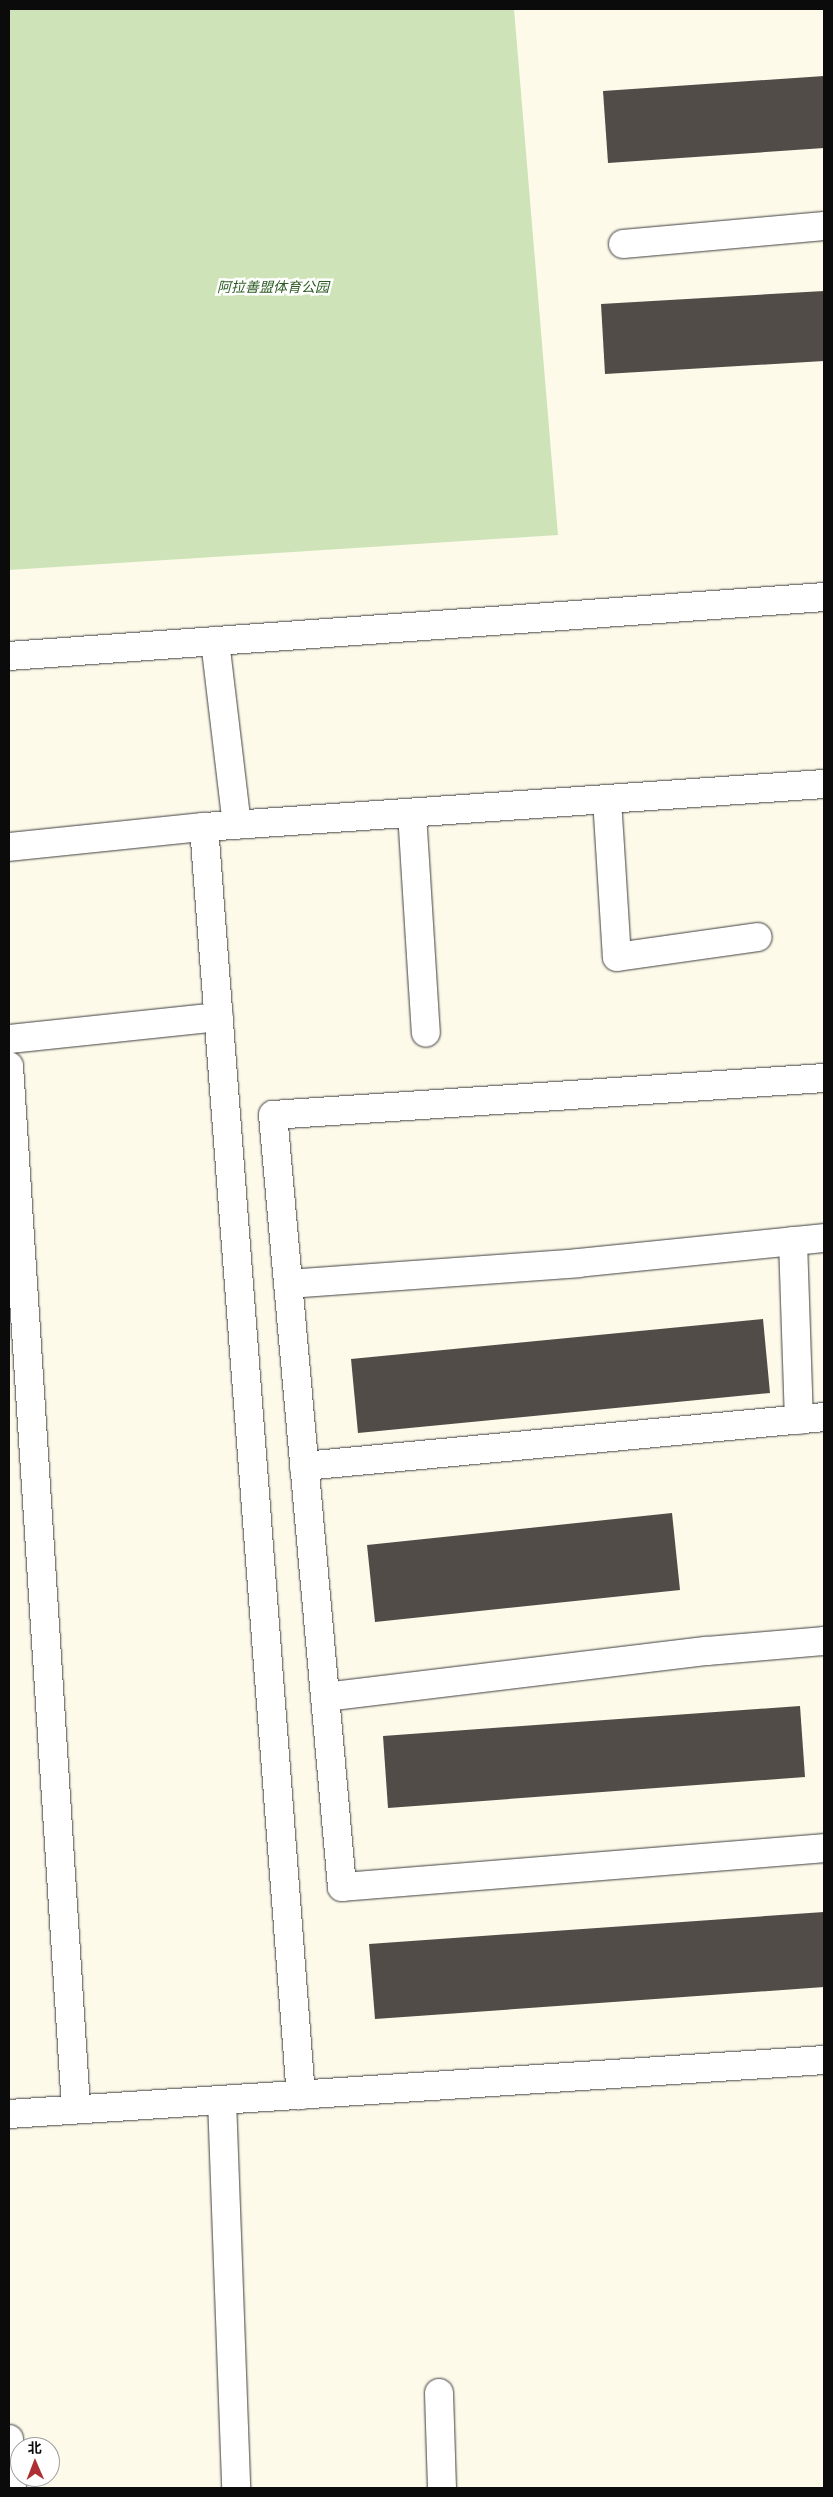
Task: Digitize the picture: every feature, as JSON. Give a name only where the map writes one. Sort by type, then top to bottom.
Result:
[{"type":"street","points":[[623,244],[824,226]]},
{"type":"street","points":[[9,656],[824,597]]},
{"type":"street","points":[[215,641],[237,824]]},
{"type":"street","points":[[9,847],[237,824],[824,784]]},
{"type":"street","points":[[607,799],[617,958],[758,937]]},
{"type":"street","points":[[412,813],[426,1033]]},
{"type":"street","points":[[204,827],[301,2095]]},
{"type":"street","points":[[9,1039],[219,1017]]},
{"type":"street","points":[[9,1066],[76,2109]]},
{"type":"street","points":[[824,1078],[273,1115],[342,1887],[824,1848]]},
{"type":"street","points":[[288,1284],[578,1263],[824,1238]]},
{"type":"street","points":[[304,1466],[812,1419],[793,1241]]},
{"type":"street","points":[[325,1697],[707,1651],[824,1641]]},
{"type":"street","points":[[9,2114],[824,2060]]},
{"type":"street","points":[[222,2100],[236,2488]]},
{"type":"street","points":[[439,2393],[442,2488]]},
{"type":"street","points":[[9,2440],[12,2488]]},
{"type":"green space","name":"阿拉善盟体育公园","points":[[9,9],[514,9],[558,535],[9,570]]},
{"type":"building","points":[[824,76],[824,148],[608,163],[603,91]]},
{"type":"building","points":[[824,291],[824,361],[605,374],[601,304]]},
{"type":"building","points":[[763,1319],[770,1393],[358,1433],[351,1359]]},
{"type":"building","points":[[672,1513],[680,1590],[375,1622],[367,1545]]},
{"type":"building","points":[[800,1706],[805,1777],[388,1808],[383,1736]]},
{"type":"building","points":[[824,1912],[824,1987],[375,2019],[369,1944]]}]
